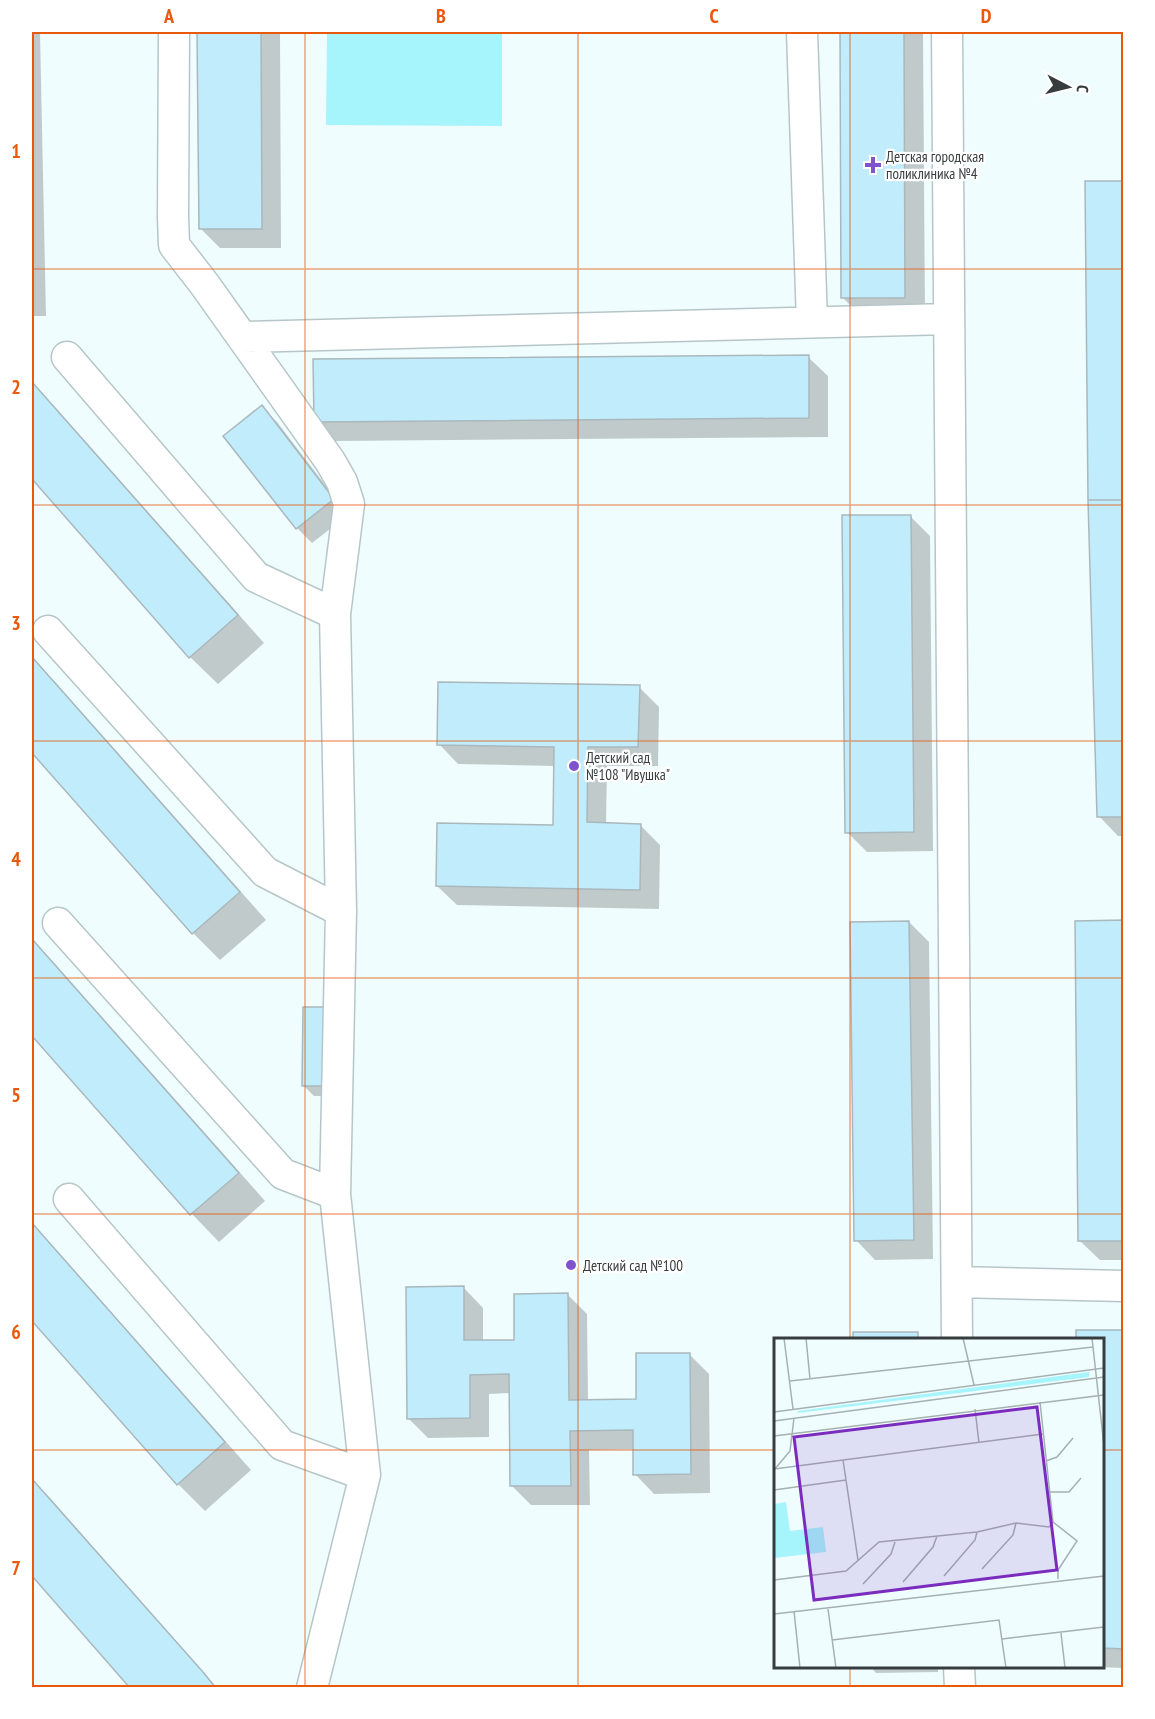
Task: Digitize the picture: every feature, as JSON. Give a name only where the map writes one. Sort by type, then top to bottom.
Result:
[{"type":"lane","points":[[174,32],[174,245],[206,285],[330,461],[342,482],[350,504],[335,614],[341,911],[335,1194],[365,1475],[312,1688]]},
{"type":"lane","points":[[802,32],[812,322]]},
{"type":"lane","points":[[947,32],[957,1338]]},
{"type":"lane","points":[[242,337],[949,319]]},
{"type":"lane","points":[[67,357],[256,577],[335,614]]},
{"type":"lane","points":[[48,631],[265,873],[341,911]]},
{"type":"lane","points":[[58,923],[283,1174],[335,1194]]},
{"type":"lane","points":[[69,1199],[282,1445],[365,1475]]},
{"type":"lane","points":[[957,1282],[1124,1287]]},
{"type":"lane","points":[[959,1668],[960,1688]]},
{"type":"shaded area","points":[[327,32],[502,32],[502,126],[326,125]]},
{"type":"building","points":[[197,32],[261,32],[262,229],[199,229]]},
{"type":"building","name":"Детская городская поликлиника №4","points":[[840,32],[904,32],[905,298],[841,298]]},
{"type":"building","points":[[1085,181],[1124,181],[1124,500],[1088,500]]},
{"type":"building","points":[[809,355],[809,418],[314,422],[313,359]]},
{"type":"building","points":[[32,382],[238,615],[189,658],[32,479]]},
{"type":"building","points":[[262,405],[334,499],[296,529],[223,436]]},
{"type":"building","points":[[1088,500],[1124,500],[1124,817],[1097,817]]},
{"type":"building","points":[[842,515],[911,515],[914,832],[845,833]]},
{"type":"building","points":[[32,657],[240,892],[192,934],[32,753]]},
{"type":"building","points":[[438,682],[640,685],[638,747],[588,747],[587,822],[641,824],[640,890],[436,886],[437,823],[553,825],[554,747],[437,745]]},
{"type":"building","points":[[1124,920],[1124,1241],[1078,1241],[1075,921]]},
{"type":"building","points":[[909,921],[914,1240],[854,1241],[850,922]]},
{"type":"building","points":[[32,939],[239,1173],[190,1215],[32,1036]]},
{"type":"building","points":[[303,1007],[330,1007],[329,1086],[302,1086]]},
{"type":"building","points":[[32,1223],[225,1442],[177,1485],[32,1321]]},
{"type":"building","points":[[464,1286],[464,1340],[514,1340],[514,1294],[568,1293],[569,1400],[636,1399],[636,1353],[690,1353],[691,1474],[633,1475],[633,1430],[570,1431],[571,1486],[510,1486],[509,1374],[470,1375],[470,1418],[407,1419],[406,1287]]},
{"type":"building","points":[[1076,1330],[1124,1330],[1124,1649],[1104,1648],[1104,1338],[1076,1338]]},
{"type":"building","points":[[853,1332],[918,1332],[918,1338],[853,1338]]},
{"type":"building","points":[[32,1479],[216,1688],[130,1688],[32,1576]]},
{"type":"place","name":"Детская городская поликлиника №4","points":[[873,165]]},
{"type":"place","name":"Детский сад №108 \"Ивушка\"","points":[[574,766]]},
{"type":"place","name":"Детский сад №100","points":[[571,1265]]}]
